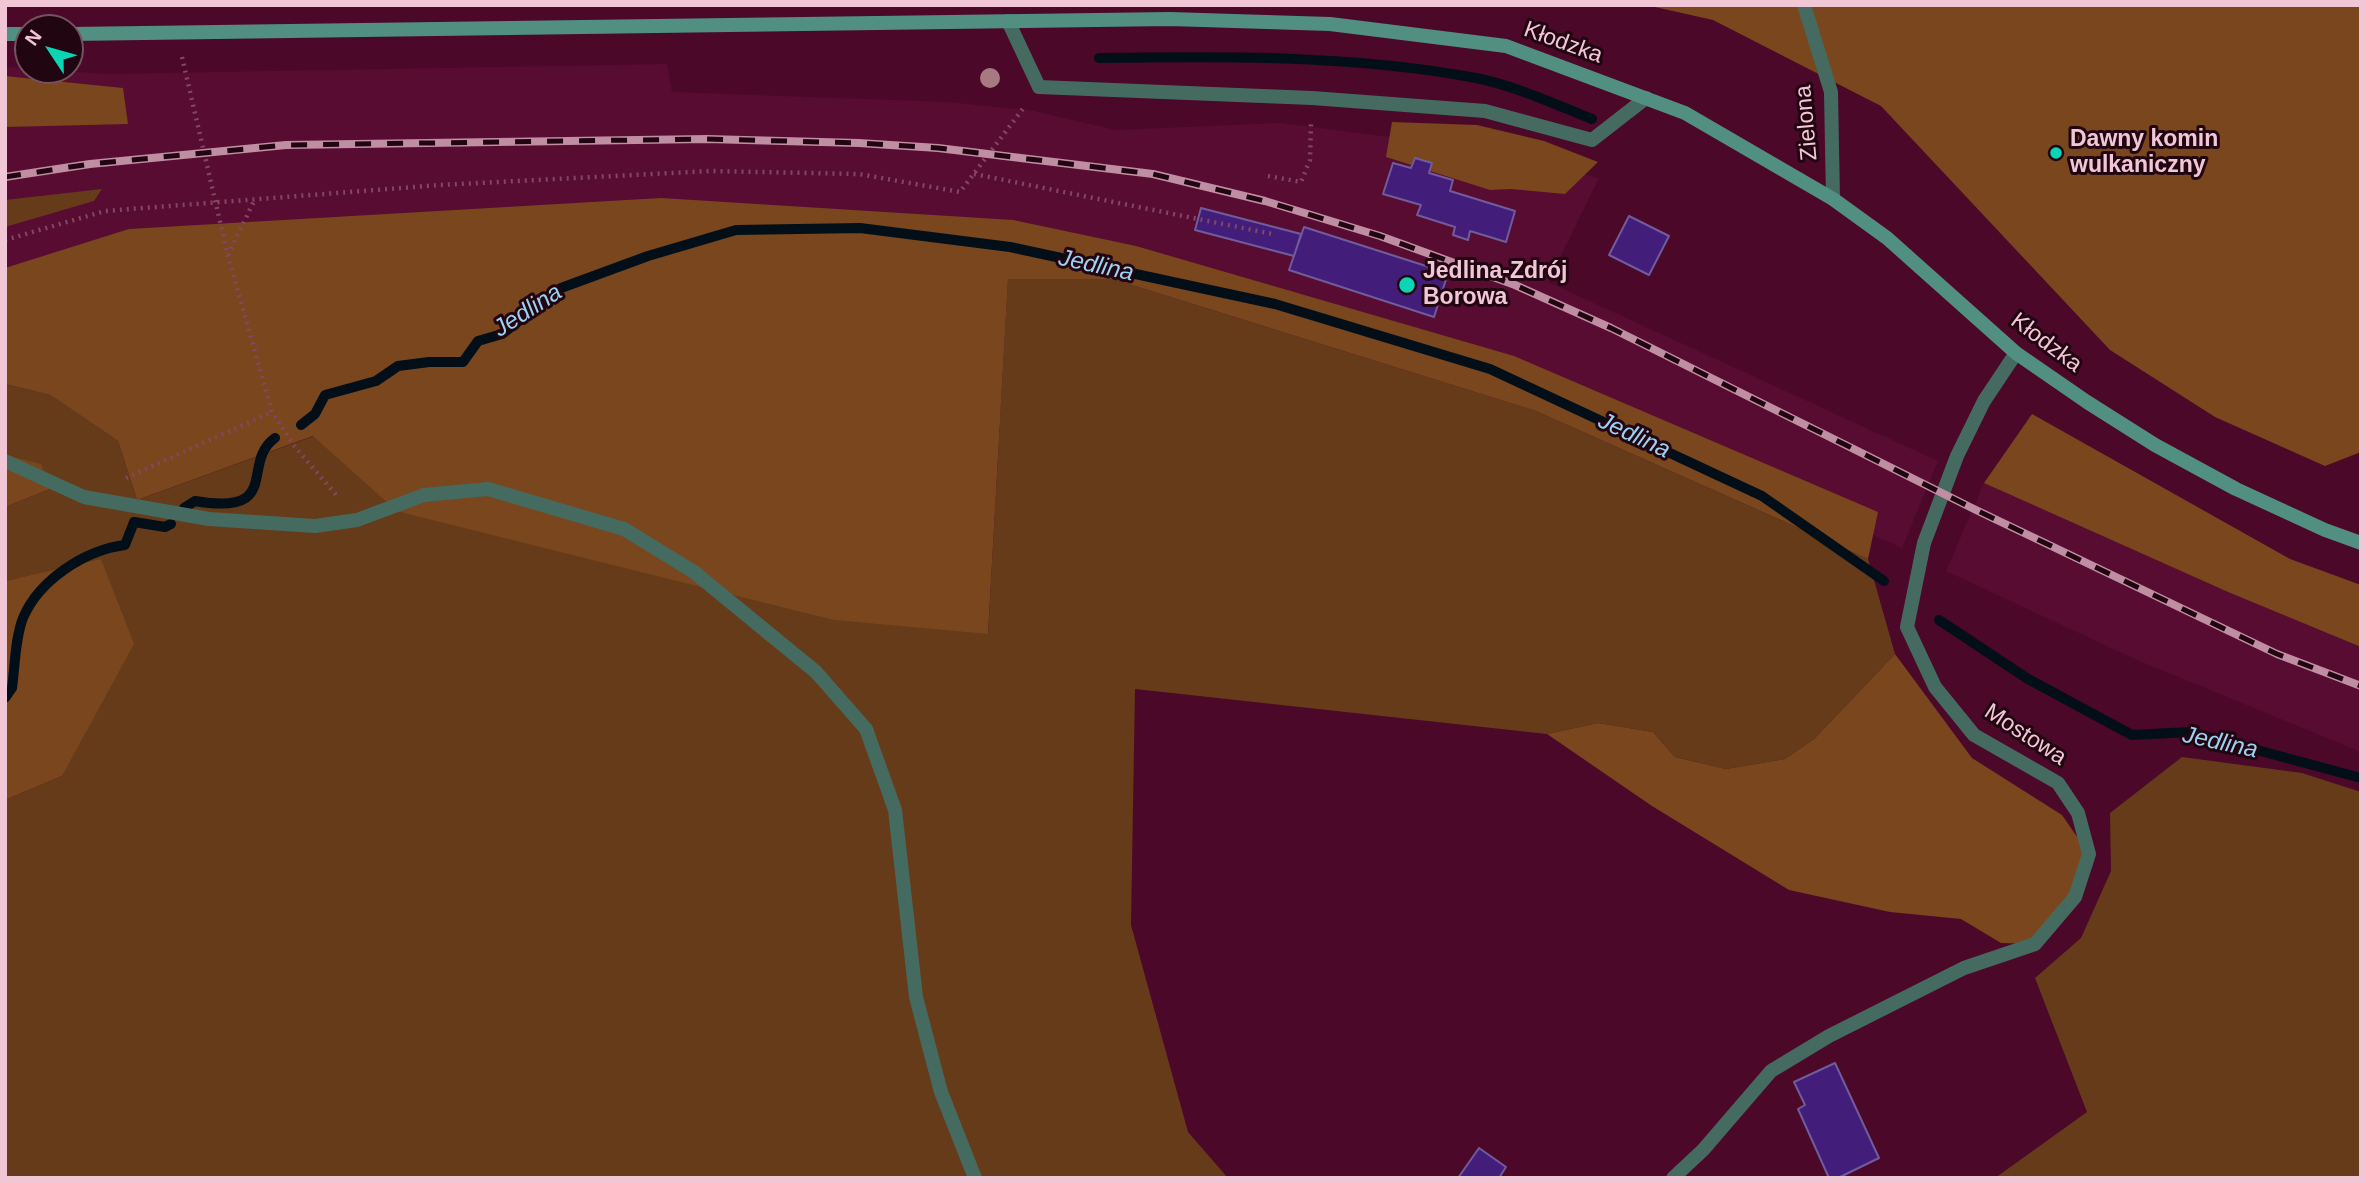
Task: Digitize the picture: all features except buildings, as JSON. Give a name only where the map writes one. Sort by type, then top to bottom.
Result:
[{"type":"main road","name":"Kłodzka","points":[[84,34],[1170,19],[1330,24],[1506,46],[1685,113],[1833,198],[1887,238],[2016,352],[2155,445],[2236,489],[2325,530],[2361,542]]},
{"type":"street","name":"Zielona","points":[[1804,5],[1831,92],[1833,198]]},
{"type":"street","points":[[1008,21],[1039,87],[1312,99],[1485,111],[1592,140],[1646,98]]},
{"type":"street","name":"Mostowa","points":[[1673,1178],[1703,1150],[1771,1071],[1829,1036],[1965,968],[2035,944],[2076,897],[2089,854],[2078,813],[2059,783],[1975,735],[1936,687],[1907,627],[1924,543],[1957,456],[1984,401],[2016,352]]},
{"type":"street","points":[[5,461],[84,497],[209,519],[315,526],[357,520],[424,495],[488,489],[624,529],[694,572],[816,672],[866,729],[895,810],[916,997],[941,1092],[975,1178]]},
{"type":"path","points":[[177,32],[228,256],[272,412],[295,447],[357,520]]},
{"type":"path","points":[[5,240],[105,211],[710,171],[859,174],[960,192],[1039,87]]},
{"type":"path","points":[[1268,176],[1301,181],[1310,160],[1312,99]]},
{"type":"path","points":[[974,174],[1273,234]]},
{"type":"path","points":[[228,256],[255,199]]},
{"type":"path","points":[[84,497],[272,412]]},
{"type":"shaded area","points":[[1646,5],[2361,5],[2361,452],[2325,466],[2215,417],[2110,350],[1881,106],[1713,20]]},
{"type":"shaded area","points":[[667,64],[672,92],[948,102],[1034,111],[1115,130],[1280,123],[1492,150],[1599,178],[1548,282],[1938,461],[1902,548],[1779,492],[5,346],[5,67],[14,68],[14,84],[84,84],[84,72]]},
{"type":"shaded area","points":[[5,76],[14,77],[14,84],[84,84],[123,88],[128,124],[5,127]]},
{"type":"shaded area","points":[[1392,122],[1477,125],[1544,141],[1598,162],[1565,194],[1511,189],[1490,190],[1386,157]]},
{"type":"shaded area","points":[[102,189],[94,201],[5,227],[5,200]]},
{"type":"shaded area","points":[[661,198],[1013,220],[1136,246],[1514,356],[1878,512],[1868,559],[1536,411],[1113,279],[1008,279],[988,634],[834,620],[396,511],[313,436],[137,500],[118,441],[50,395],[5,384],[5,268],[129,229]]},
{"type":"shaded area","points":[[1008,278],[1113,279],[1536,411],[1868,559],[1895,654],[1814,739],[1785,759],[1726,769],[1675,757],[1653,732],[1598,723],[1547,734],[1135,689],[1131,925],[1188,1132],[1228,1178],[5,1178],[5,800],[62,776],[101,560],[5,581],[5,507],[50,489],[5,455],[5,384],[50,395],[118,441],[137,500],[314,436],[396,511],[988,634]]},
{"type":"shaded area","points":[[2032,414],[2290,559],[2361,585],[2361,647],[2228,592],[1984,483]]},
{"type":"shaded area","points":[[5,455],[41,464],[50,489],[5,507]]},
{"type":"shaded area","points":[[1984,483],[2228,592],[2361,647],[2361,752],[2137,660],[1946,571]]},
{"type":"shaded area","points":[[101,559],[134,644],[62,776],[5,800],[5,581]]},
{"type":"shaded area","points":[[1895,654],[1972,758],[2062,815],[2089,854],[2075,897],[2035,944],[2001,943],[1961,919],[1890,912],[1789,890],[1652,806],[1547,734],[1598,723],[1653,732],[1675,757],[1726,769],[1785,759],[1814,739]]},
{"type":"shaded area","points":[[2182,757],[2302,773],[2361,792],[2361,1178],[1995,1178],[2087,1112],[2035,978],[2081,938],[2111,871],[2110,813]]},
{"type":"waterway","points":[[1099,58],[1288,59],[1429,70],[1506,86],[1592,119]]},
{"type":"waterway","name":"Jedlina","points":[[301,425],[315,414],[325,395],[376,381],[398,366],[463,362],[478,341],[502,334],[561,288],[648,256],[736,230],[860,228],[1010,247],[1275,304],[1490,369],[1762,496],[1884,581]]},
{"type":"waterway","name":"Jedlina","points":[[184,508],[195,501],[222,504],[240,501],[250,494],[265,448],[275,438]]},
{"type":"waterway","name":"Jedlina","points":[[5,698],[12,688],[20,626],[30,604],[40,591],[79,560],[125,545],[134,522],[165,527],[171,524]]},
{"type":"waterway","name":"Jedlina","points":[[1939,620],[2028,679],[2132,735],[2190,732],[2361,778]]},
{"type":"railway","points":[[5,177],[90,164],[286,145],[707,139],[938,148],[1153,174],[1265,201],[1380,236],[1515,285],[1611,328],[1976,510],[2277,654],[2361,686]]},
{"type":"place","name":"Dawny komin wulkaniczny","points":[[2056,153]]},
{"type":"place","name":"Jedlina-Zdrój Borowa","points":[[1407,285]]}]
